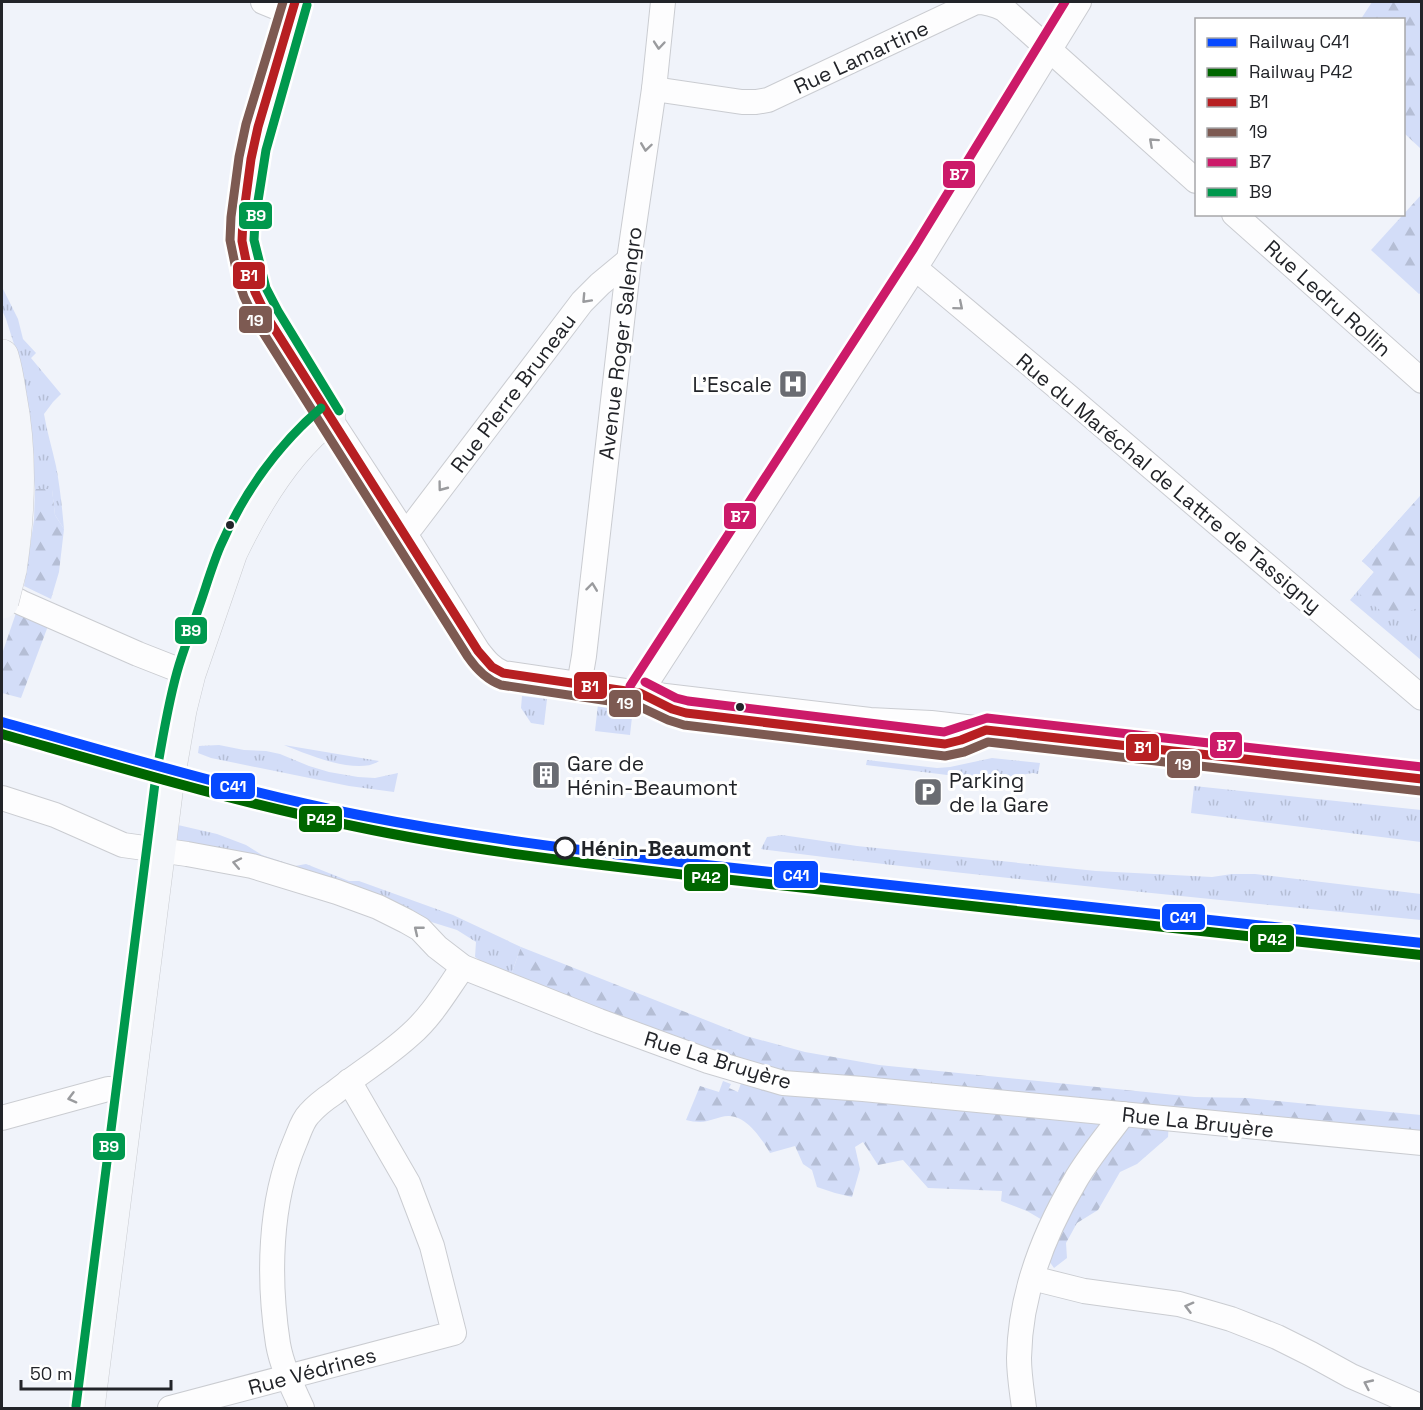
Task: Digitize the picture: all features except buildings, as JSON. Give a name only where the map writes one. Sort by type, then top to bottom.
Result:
[{"type":"street","name":"Avenue Roger Salengro","points":[[579,685],[629,260],[654,89],[663,2]]},
{"type":"street","name":"Rue Lamartine","points":[[654,89],[742,102],[768,100],[976,2],[996,4],[1004,9],[1050,49]]},
{"type":"street","points":[[640,693],[915,268],[1079,2]]},
{"type":"street","points":[[283,5],[254,147],[243,219],[242,241],[255,292],[267,317],[329,417],[478,651],[498,671],[579,685],[870,720],[931,723],[1422,779]]},
{"type":"street","points":[[1050,49],[1195,179]]},
{"type":"street","name":"Rue Ledru Rollin","points":[[1236,216],[1422,381]]},
{"type":"street","name":"Rue Pierre Bruneau","points":[[404,532],[412,526],[582,302],[629,260]]},
{"type":"street","name":"Rue du Maréchal de Lattre de Tassigny","points":[[915,268],[1422,698]]},
{"type":"street","points":[[2,356],[13,409],[18,493],[17,521],[2,602]]},
{"type":"street","points":[[88,1408],[167,785],[180,710],[189,674],[231,552],[240,534],[255,506],[292,452],[329,417]]},
{"type":"street","points":[[6,581],[22,603],[189,674]]},
{"type":"street","name":"Rue La Bruyère","points":[[2,798],[55,814],[123,845],[210,857],[252,866],[337,892],[378,907],[406,921],[463,967],[708,1061],[783,1083],[1422,1143]]},
{"type":"street","points":[[302,1408],[288,1377],[278,1346],[274,1302],[272,1247],[278,1200],[289,1156],[307,1116],[318,1105],[411,1035],[432,1014],[463,967]]},
{"type":"street","name":"Rue Védrines","points":[[170,1408],[454,1333],[432,1246],[408,1183],[349,1081]]},
{"type":"street","points":[[2,1118],[108,1089],[129,1089]]},
{"type":"street","points":[[1024,1408],[1019,1359],[1024,1306],[1032,1278],[1048,1231],[1076,1179],[1123,1114]]},
{"type":"street","points":[[1032,1278],[1084,1291],[1179,1304],[1232,1319],[1277,1337],[1351,1376],[1422,1407]]},
{"type":"green space","points":[[1372,2],[1421,2],[1421,149],[1405,134],[1405,18],[1362,18]]},
{"type":"green space","points":[[1421,195],[1422,292],[1419,294],[1371,250],[1402,216],[1405,216],[1405,213]]},
{"type":"green space","points":[[2,287],[18,319],[23,339],[36,353],[31,358],[61,394],[44,414],[61,497],[64,529],[55,515],[52,490],[35,489],[20,363],[2,310]]},
{"type":"green space","points":[[35,489],[52,489],[55,515],[64,529],[59,572],[51,599],[24,586],[34,520]]},
{"type":"green space","points":[[1421,495],[1421,660],[1350,600],[1374,572],[1362,561]]},
{"type":"green space","points":[[1421,495],[1421,607],[1390,618],[1357,592],[1374,572],[1362,561]]},
{"type":"green space","points":[[16,613],[48,626],[21,698],[2,693],[2,654]]},
{"type":"green space","points":[[522,696],[547,699],[544,725],[531,723],[521,708]]},
{"type":"green space","points":[[598,704],[633,708],[630,735],[595,731]]},
{"type":"green space","points":[[219,745],[280,754],[329,772],[358,777],[375,778],[398,773],[394,792],[349,786],[211,758],[198,753],[199,746]]},
{"type":"green space","points":[[284,745],[379,761],[370,765],[346,765],[318,758]]},
{"type":"green space","points":[[992,758],[1040,763],[1038,774],[988,780],[866,765],[867,760],[937,768]]},
{"type":"green space","points":[[1194,786],[1421,810],[1421,842],[1191,813]]},
{"type":"green space","points":[[178,825],[217,834],[246,845],[262,855],[295,866],[306,864],[349,881],[359,881],[453,915],[521,947],[511,975],[488,966],[475,957],[476,942],[457,930],[176,842]]},
{"type":"green space","points":[[782,835],[857,846],[1096,871],[1212,877],[1255,874],[1421,894],[1421,920],[1008,878],[761,849],[767,837]]},
{"type":"green space","points":[[521,947],[746,1036],[805,1052],[879,1065],[1195,1097],[1247,1098],[1421,1115],[1421,1132],[1170,1106],[1168,1137],[1137,1164],[1120,1172],[1098,1210],[1077,1223],[1066,1243],[1067,1258],[1054,1268],[1049,1261],[1056,1228],[1027,1211],[1001,1201],[1002,1191],[928,1188],[903,1160],[878,1165],[863,1142],[855,1147],[860,1169],[852,1197],[817,1187],[812,1170],[803,1164],[795,1146],[770,1153],[758,1135],[741,1119],[728,1116],[704,1122],[686,1120],[700,1086],[719,1092],[723,1081],[731,1084],[729,1088],[738,1092],[741,1083],[511,975]]},
{"type":"rail line","name":"C41","points":[[2,722],[269,795],[359,815],[485,837],[697,864],[1422,943]]},
{"type":"rail line","name":"P42","points":[[2,734],[309,817],[395,835],[481,849],[695,876],[1421,955]]},
{"type":"transit line","name":"19","points":[[283,2],[246,124],[239,157],[230,240],[238,279],[257,323],[468,657],[487,677],[501,685],[636,705],[684,725],[945,756],[964,752],[988,742],[1421,791]]},
{"type":"transit line","name":"B1","points":[[295,2],[258,127],[251,159],[242,241],[249,275],[267,317],[478,651],[492,667],[503,673],[640,693],[672,709],[686,713],[945,744],[986,730],[1422,779]]},
{"type":"transit line","name":"B7","points":[[630,686],[914,248],[1065,2]]},
{"type":"transit line","name":"B9","points":[[307,5],[266,150],[254,240],[266,288],[339,411]]},
{"type":"transit line","name":"B9","points":[[76,1406],[155,783],[173,686],[220,547],[239,508],[276,454],[321,408]]},
{"type":"transit line","name":"B7","points":[[645,682],[676,698],[688,701],[944,732],[987,718],[1422,767]]},
{"type":"place","name":"L'Escale","points":[[793,384]]},
{"type":"place","name":"Gare de Hénin-Beaumont","points":[[546,775]]},
{"type":"place","name":"Parking de la Gare","points":[[928,792]]},
{"type":"place","name":"Hénin-Beaumont","points":[[565,848]]}]
